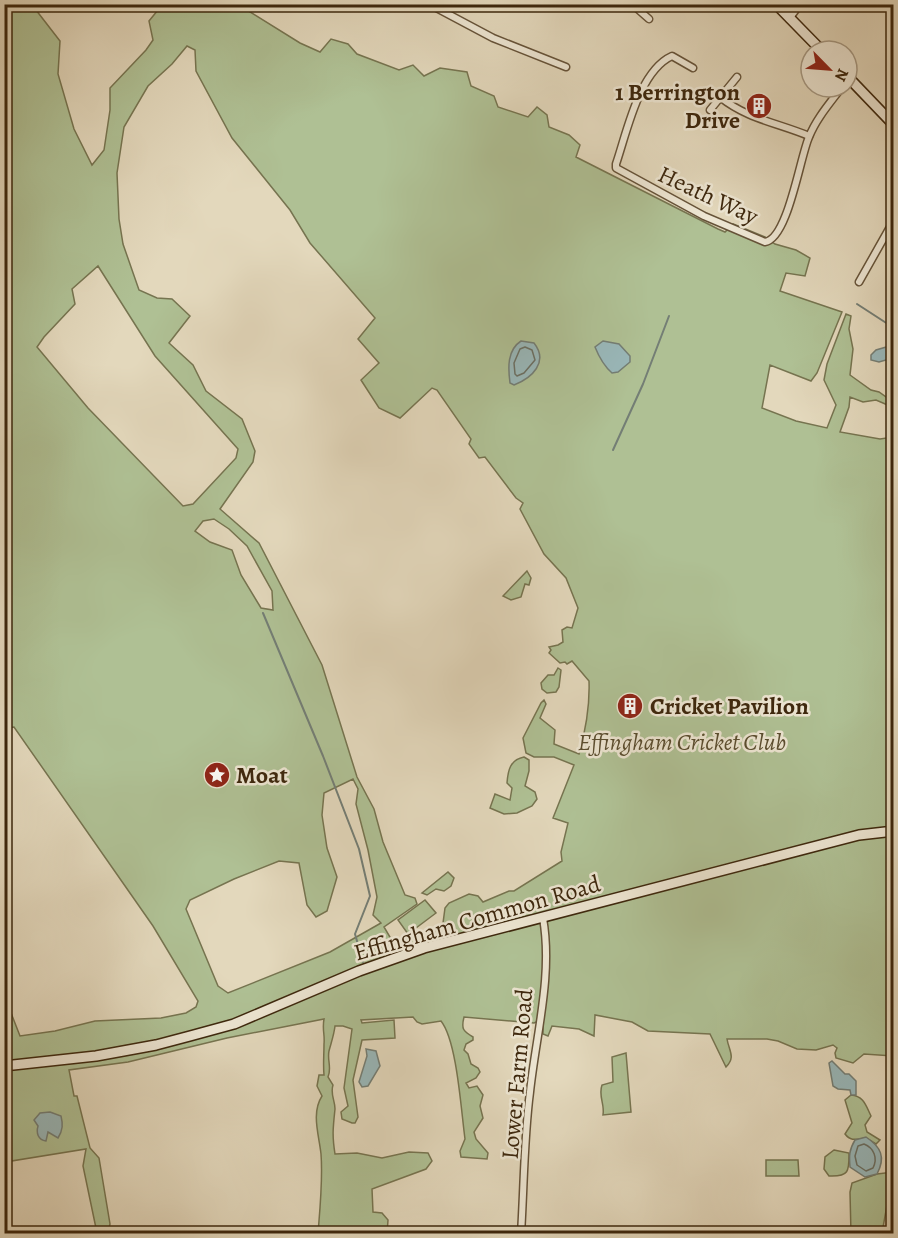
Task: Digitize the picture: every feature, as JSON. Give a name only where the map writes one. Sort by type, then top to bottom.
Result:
[{"type":"street","points":[[429,4],[493,38],[566,67]]},
{"type":"street","points":[[632,4],[649,19]]},
{"type":"street","points":[[776,4],[810,39]]},
{"type":"street","points":[[789,19],[800,4]]},
{"type":"street","name":"Heath Way","points":[[693,68],[672,56],[650,75],[641,92],[616,164],[618,170],[704,216],[768,242],[775,237],[786,213],[809,136],[833,99]]},
{"type":"street","points":[[710,110],[737,77]]},
{"type":"street","points":[[859,90],[894,125]]},
{"type":"street","points":[[720,97],[734,108],[759,120],[784,126],[809,136]]},
{"type":"street","points":[[859,282],[894,220]]},
{"type":"street","name":"Effingham Common Road","points":[[4,1066],[96,1056],[180,1039],[256,1015],[336,980],[394,958],[493,929],[859,835],[894,831]]},
{"type":"street","name":"Lower Farm Road","points":[[521,1233],[530,1093],[540,1027],[545,970],[543,918]]},
{"type":"green space","name":"Effingham Cricket Club","points":[[5,5],[37,5],[36,10],[60,41],[58,74],[74,129],[92,165],[104,150],[110,110],[110,88],[153,40],[149,21],[162,5],[239,5],[300,43],[320,52],[331,39],[348,44],[357,54],[399,70],[413,65],[424,76],[440,68],[467,72],[471,86],[494,96],[498,107],[528,117],[537,107],[547,115],[549,127],[569,135],[580,145],[576,157],[718,229],[725,232],[733,224],[810,258],[805,276],[786,273],[780,291],[842,312],[817,373],[811,381],[770,365],[762,408],[796,421],[827,428],[836,405],[824,380],[827,364],[846,314],[851,316],[849,329],[853,349],[850,375],[893,402],[890,406],[876,400],[863,402],[850,397],[840,432],[880,439],[893,437],[893,1056],[864,1054],[853,1063],[836,1058],[837,1048],[833,1045],[816,1050],[797,1049],[767,1039],[727,1039],[731,1060],[726,1067],[710,1034],[648,1031],[632,1022],[595,1015],[594,1036],[579,1029],[552,1026],[548,1036],[543,1034],[543,1019],[534,1023],[464,1017],[464,1029],[473,1037],[473,1040],[466,1044],[464,1050],[471,1064],[480,1072],[476,1078],[466,1083],[469,1088],[477,1086],[483,1095],[480,1106],[483,1118],[474,1132],[476,1139],[488,1153],[487,1159],[461,1157],[460,1151],[465,1139],[458,1077],[451,1044],[441,1021],[422,1024],[413,1017],[361,1020],[362,1023],[394,1020],[395,1038],[362,1040],[353,1080],[358,1117],[355,1123],[342,1119],[341,1112],[348,1106],[344,1088],[352,1029],[335,1026],[329,1051],[328,1077],[333,1085],[335,1154],[357,1153],[382,1158],[409,1152],[428,1153],[432,1161],[426,1169],[372,1189],[373,1212],[382,1213],[388,1220],[387,1234],[318,1233],[322,1164],[316,1117],[322,1096],[317,1086],[319,1075],[324,1075],[324,1019],[227,1038],[128,1062],[69,1070],[74,1096],[77,1096],[90,1148],[99,1158],[110,1224],[108,1233],[97,1233],[83,1166],[86,1149],[5,1162],[4,995],[20,1036],[55,1031],[95,1021],[161,1018],[186,1013],[196,1007],[198,1001],[153,926],[14,727],[5,728]],"holes":[[[187,46],[195,50],[196,71],[232,138],[290,210],[310,243],[375,318],[358,339],[379,363],[361,380],[379,408],[400,418],[432,388],[437,390],[471,439],[469,444],[479,458],[485,457],[516,498],[523,503],[520,509],[544,554],[566,578],[578,608],[572,628],[567,627],[562,630],[563,642],[549,647],[551,650],[549,653],[560,663],[567,664],[572,661],[589,681],[587,718],[579,754],[554,744],[555,730],[540,718],[546,704],[544,700],[523,738],[526,753],[534,757],[554,757],[574,765],[553,818],[568,823],[561,852],[562,861],[514,891],[483,902],[478,896],[469,894],[449,903],[445,908],[443,923],[435,928],[435,931],[421,937],[415,934],[394,944],[384,927],[417,904],[415,898],[405,895],[383,842],[374,809],[357,777],[322,665],[259,543],[220,509],[253,462],[255,451],[242,419],[206,391],[193,365],[169,343],[190,316],[172,299],[157,298],[139,290],[123,244],[119,219],[117,173],[124,127],[148,86],[172,64]],[[98,266],[155,356],[238,449],[236,458],[193,504],[183,506],[88,408],[37,347],[75,304],[72,289]],[[214,519],[247,546],[272,591],[273,610],[261,608],[241,575],[232,550],[210,542],[195,531],[203,521]],[[353,779],[358,789],[356,804],[377,897],[373,915],[381,923],[330,952],[228,993],[218,986],[186,909],[190,900],[279,861],[299,863],[307,905],[316,917],[327,911],[337,877],[327,848],[322,815],[324,793]]]},
{"type":"green space","points":[[527,571],[531,578],[529,585],[525,584],[521,597],[511,600],[503,596]]},
{"type":"green space","points":[[558,668],[561,670],[559,687],[556,692],[547,693],[542,689],[541,683],[548,675],[554,675]]},
{"type":"green space","points":[[524,757],[529,760],[525,786],[535,792],[537,799],[532,806],[517,813],[504,814],[490,808],[495,794],[510,800],[512,788],[507,783],[509,770],[516,760]]},
{"type":"green space","points":[[448,872],[454,878],[451,886],[444,891],[436,889],[427,895],[422,893]]},
{"type":"green space","points":[[425,900],[436,913],[408,934],[398,920]]},
{"type":"green space","points":[[626,1053],[631,1112],[603,1115],[601,1089],[602,1085],[613,1082],[612,1057]]},
{"type":"green space","points":[[851,1095],[862,1099],[866,1105],[871,1116],[865,1125],[867,1132],[880,1140],[876,1144],[866,1138],[852,1139],[845,1134],[852,1123],[845,1100]]},
{"type":"green space","points":[[834,1150],[849,1153],[848,1168],[845,1174],[829,1176],[824,1169],[825,1157]]},
{"type":"green space","points":[[766,1160],[798,1160],[799,1176],[766,1176]]},
{"type":"green space","points":[[893,1172],[882,1233],[851,1234],[850,1192],[852,1183],[877,1174]]},
{"type":"water","points":[[521,341],[534,343],[540,357],[532,374],[514,385],[510,383],[510,360],[513,349]]},
{"type":"water","points":[[603,341],[619,344],[630,356],[630,362],[618,372],[612,373],[598,354],[595,347]]},
{"type":"water","points":[[893,345],[893,358],[879,362],[871,360],[871,355],[876,350]]},
{"type":"water","points":[[366,1049],[376,1051],[380,1066],[368,1086],[362,1087],[359,1082],[367,1056]]},
{"type":"water","points":[[832,1061],[856,1081],[856,1095],[851,1095],[850,1090],[833,1086],[829,1063]]},
{"type":"water","points":[[50,1112],[61,1116],[62,1127],[58,1138],[48,1132],[46,1141],[38,1136],[38,1126],[34,1120],[40,1113]]},
{"type":"water","points":[[866,1137],[881,1153],[881,1162],[877,1174],[865,1177],[850,1167],[850,1156],[855,1140]]},
{"type":"waterway","points":[[857,304],[894,328]]},
{"type":"waterway","points":[[613,450],[643,384],[669,316]]},
{"type":"waterway","points":[[263,613],[359,849],[370,896],[355,934],[363,962]]},
{"type":"place","name":"1 Berrington Drive","points":[[759,106]]},
{"type":"place","name":"Cricket Pavilion","points":[[630,706]]},
{"type":"place","name":"Moat","points":[[217,775]]}]
